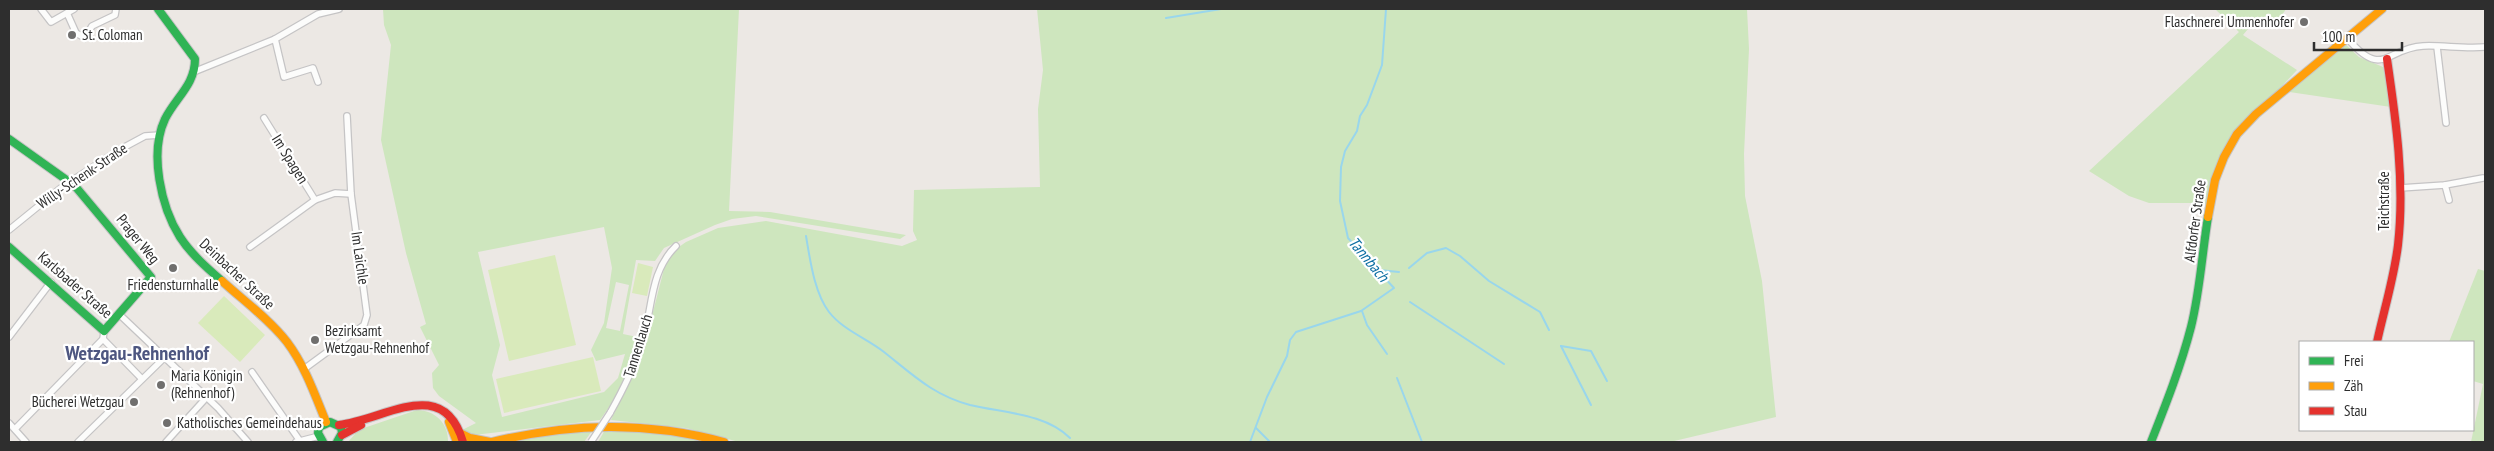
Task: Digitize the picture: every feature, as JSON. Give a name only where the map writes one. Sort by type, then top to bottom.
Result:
[{"type":"street","points":[[41,9],[52,22],[74,9]]},
{"type":"street","points":[[67,13],[76,33],[85,38],[92,26],[115,15],[116,9]]},
{"type":"street","points":[[158,9],[196,59],[196,72],[275,39],[306,20],[339,9]]},
{"type":"street","name":"Alfdorfer Straße","points":[[2151,442],[2190,331],[2199,286],[2212,188],[2220,161],[2244,125],[2382,9]]},
{"type":"street","points":[[275,39],[284,77],[313,68],[318,82]]},
{"type":"street","points":[[2348,39],[2365,56],[2378,60],[2387,59],[2420,46],[2485,47]]},
{"type":"street","points":[[2437,47],[2446,123]]},
{"type":"street","name":"Teichstraße","points":[[2377,341],[2399,234],[2400,188],[2396,118],[2387,59]]},
{"type":"street","name":"Deinbacher Straße","points":[[196,72],[192,82],[172,107],[160,135],[162,191],[170,219],[179,237],[213,275],[278,332],[304,369],[326,422]]},
{"type":"street","name":"Im Laichle","points":[[304,369],[364,325],[368,315],[351,194],[347,116]]},
{"type":"street","name":"Im Spagen","points":[[264,118],[315,200]]},
{"type":"street","name":"Willy-Schenk-Straße","points":[[9,230],[69,182],[137,139],[160,135]]},
{"type":"street","points":[[9,139],[69,182]]},
{"type":"street","points":[[2400,188],[2445,185],[2483,178]]},
{"type":"street","name":"Prager Weg","points":[[69,182],[88,198],[151,277],[120,315]]},
{"type":"street","points":[[2445,185],[2449,200]]},
{"type":"street","name":"Im Spagen","points":[[250,247],[315,200],[335,193],[351,194]]},
{"type":"street","name":"Tannenlauch","points":[[591,442],[610,413],[630,376],[643,341],[658,271],[667,255],[676,246]]},
{"type":"street","name":"Karlsbader Straße","points":[[9,247],[51,282],[103,335],[141,378]]},
{"type":"street","points":[[9,337],[51,282]]},
{"type":"street","name":"Karlsbader Straße","points":[[103,335],[120,315],[206,398],[248,442]]},
{"type":"street","points":[[15,429],[103,335]]},
{"type":"street","points":[[78,442],[141,378],[164,358]]},
{"type":"street","points":[[252,372],[298,442],[321,439],[320,426],[326,422],[333,422],[339,425],[375,419],[423,405],[432,405],[445,413],[460,433],[463,442]]},
{"type":"street","points":[[166,442],[206,398]]},
{"type":"street","points":[[445,413],[457,442]]},
{"type":"street","points":[[339,425],[340,440],[375,419]]},
{"type":"street","points":[[9,423],[23,441]]},
{"type":"street","points":[[460,433],[470,438],[491,442],[558,429],[610,426],[673,430],[724,442]]},
{"type":"street","points":[[451,427],[451,442]]},
{"type":"green space","points":[[383,9],[739,9],[729,211],[770,212],[906,235],[900,239],[756,216],[732,219],[715,225],[664,248],[655,261],[636,260],[623,334],[642,338],[625,380],[600,420],[474,435],[462,430],[476,423],[439,396],[433,388],[432,373],[439,365],[420,327],[426,324],[406,253],[381,140],[391,45],[384,25]],"holes":[[[604,227],[612,268],[604,323],[591,350],[596,361],[625,354],[618,378],[604,392],[502,417],[492,375],[500,345],[478,252]],[[616,282],[629,285],[620,331],[606,328]]]},
{"type":"green space","points":[[1037,9],[1747,9],[1749,49],[1744,154],[1745,196],[1762,281],[1776,417],[1670,442],[739,442],[686,428],[611,420],[643,351],[665,265],[676,249],[686,242],[718,228],[766,221],[902,246],[917,240],[913,231],[914,190],[1040,187],[1038,109],[1043,70]]},
{"type":"green space","points":[[2215,9],[2286,9],[2277,23],[2263,17],[2253,23],[2243,35],[2297,70],[2234,137],[2209,206],[2202,203],[2149,203],[2129,196],[2089,171],[2239,32]]},
{"type":"green space","points":[[2343,42],[2359,57],[2383,67],[2391,107],[2283,91]]},
{"type":"green space","points":[[555,255],[576,345],[509,361],[488,270]]},
{"type":"green space","points":[[638,263],[653,267],[647,296],[632,293]]},
{"type":"green space","points":[[2478,269],[2485,271],[2485,442],[2471,442],[2483,384],[2474,381],[2474,341],[2449,341]]},
{"type":"green space","points":[[224,296],[265,335],[240,362],[198,323]]},
{"type":"green space","points":[[593,357],[601,391],[504,413],[496,379]]},
{"type":"green space","points":[[417,410],[430,412],[440,419],[446,429],[448,442],[348,442],[355,434],[355,431]]},
{"type":"green space","points":[[605,430],[677,435],[709,442],[598,442]]},
{"type":"green space","points":[[592,431],[584,442],[514,442],[557,433]]},
{"type":"waterway","points":[[1166,18],[1221,9]]},
{"type":"waterway","name":"Tannbach","points":[[1250,442],[1267,397],[1287,356],[1290,340],[1296,332],[1361,311],[1394,288],[1348,238],[1340,201],[1341,167],[1345,151],[1357,131],[1360,116],[1367,105],[1382,65],[1386,9]]},
{"type":"waterway","points":[[806,236],[813,275],[820,295],[829,312],[841,324],[877,347],[924,383],[945,396],[970,405],[1023,415],[1048,423],[1070,438]]},
{"type":"waterway","points":[[1409,268],[1427,253],[1446,248],[1460,256],[1489,281],[1540,312],[1549,330]]},
{"type":"waterway","points":[[1379,270],[1399,272]]},
{"type":"waterway","points":[[1410,302],[1504,364]]},
{"type":"waterway","points":[[1362,311],[1367,325],[1387,354]]},
{"type":"waterway","points":[[1561,346],[1591,405]]},
{"type":"waterway","points":[[1561,346],[1591,351],[1607,381]]},
{"type":"waterway","points":[[1397,378],[1422,442]]},
{"type":"waterway","points":[[1256,428],[1270,442]]},
{"type":"traffic: fast","points":[[158,9],[195,59],[192,76],[169,111],[160,133],[158,148],[159,180],[167,211],[180,237],[194,255],[222,281]]},
{"type":"traffic: fast","points":[[9,139],[75,186],[151,277],[104,331],[9,247]]},
{"type":"traffic: fast","points":[[2151,442],[2178,371],[2191,327],[2199,286],[2208,217]]},
{"type":"traffic: fast","points":[[323,442],[318,433],[319,427],[330,422],[341,427],[342,433],[337,442]]},
{"type":"traffic: slow","points":[[2208,217],[2215,180],[2224,157],[2237,134],[2256,114],[2382,9]]},
{"type":"traffic: slow","points":[[222,281],[264,318],[287,342],[314,391],[326,422]]},
{"type":"traffic: slow","points":[[449,422],[457,442]]},
{"type":"traffic: slow","points":[[492,442],[551,431],[608,427],[666,430],[724,442]]},
{"type":"traffic: slow","points":[[460,433],[470,438],[490,442]]},
{"type":"traffic: jam","points":[[2377,341],[2394,270],[2400,222],[2400,175],[2394,105],[2387,59]]},
{"type":"traffic: jam","points":[[339,425],[357,422],[393,410],[427,405],[442,410],[454,422],[463,442]]},
{"type":"traffic: jam","points":[[342,435],[361,425]]},
{"type":"place","name":"Flaschnerei Ummenhofer","points":[[2304,22]]},
{"type":"place","name":"St. Coloman","points":[[72,35]]},
{"type":"place","name":"Friedensturnhalle","points":[[173,268]]},
{"type":"place","name":"Bezirksamt Wetzgau-Rehnenhof","points":[[315,340]]},
{"type":"place","name":"Maria Königin (Rehnenhof)","points":[[161,385]]},
{"type":"place","name":"Bücherei Wetzgau","points":[[134,402]]},
{"type":"place","name":"Katholisches Gemeindehaus","points":[[167,423]]},
{"type":"district","name":"Wetzgau-Rehnenhof","points":[[137,353]]}]
